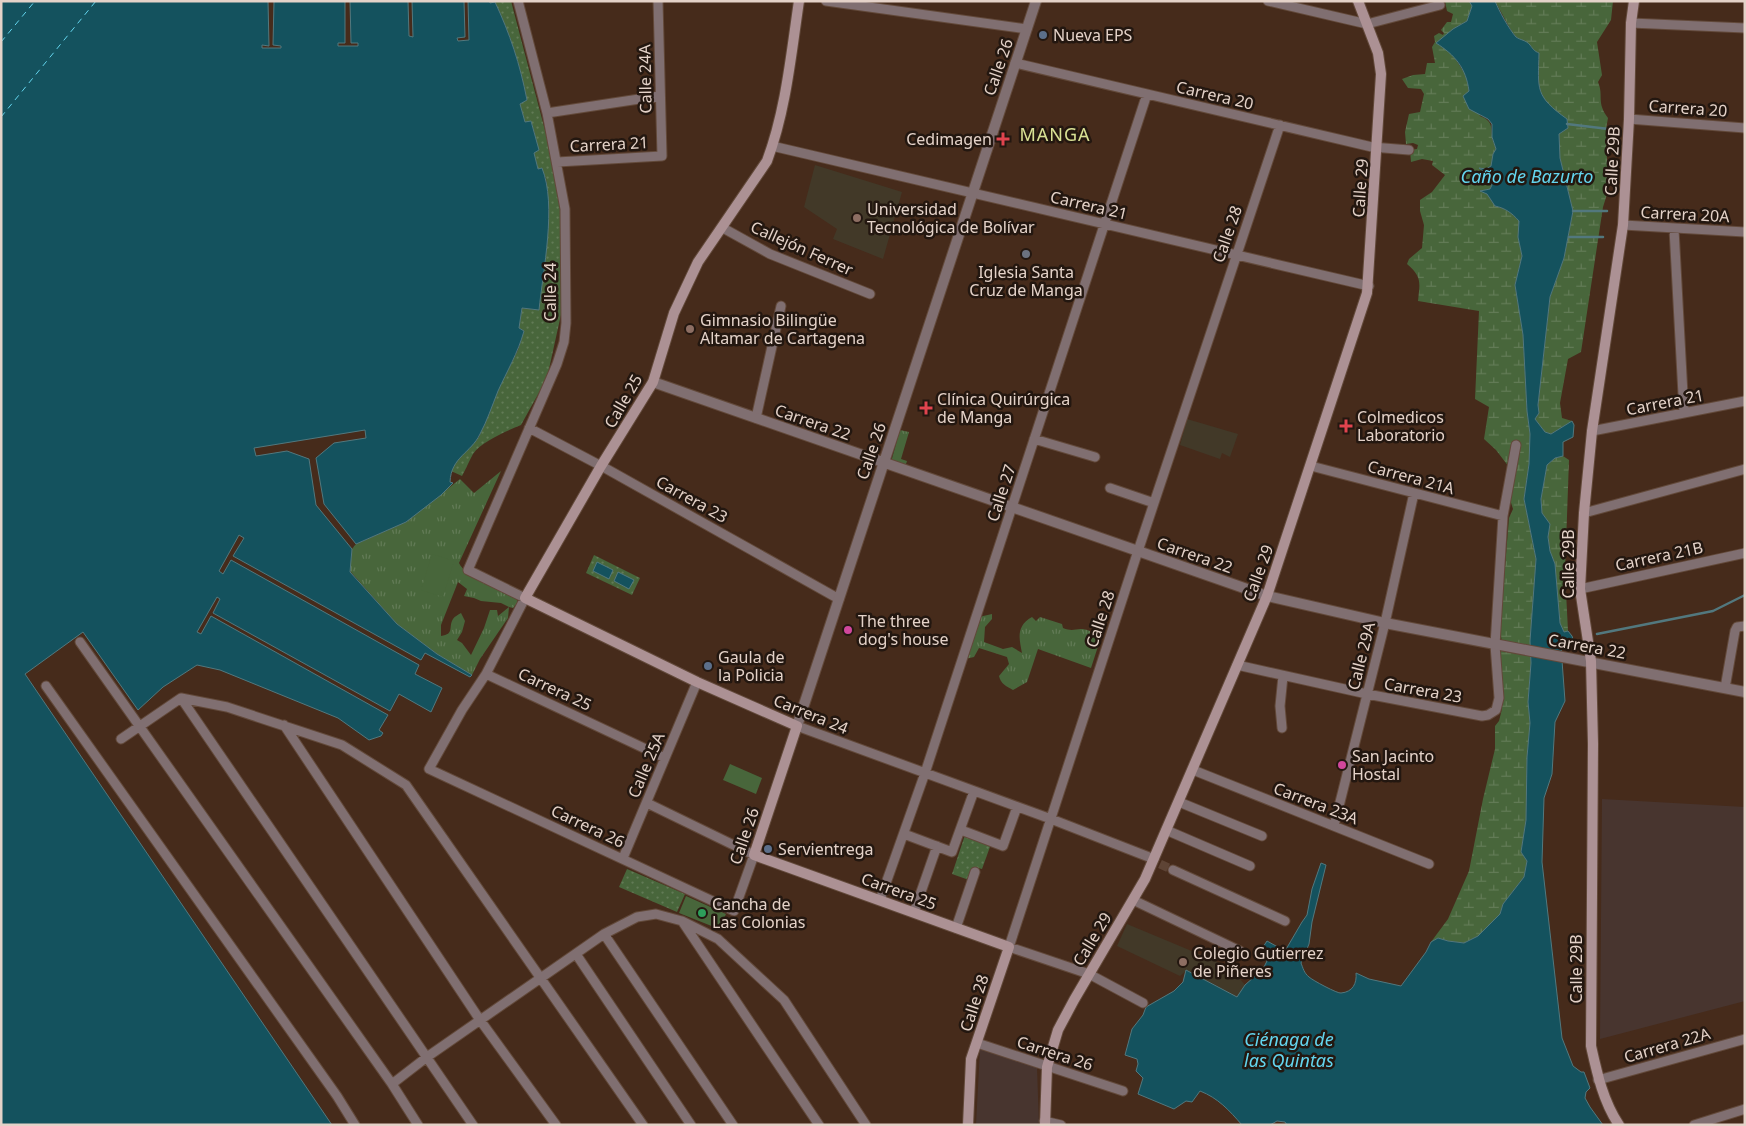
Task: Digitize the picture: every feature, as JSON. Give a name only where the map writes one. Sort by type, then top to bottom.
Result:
[{"type":"main road","name":"Calle 25","points":[[525,598],[653,382],[674,313],[698,262],[767,161],[788,81],[799,1]]},
{"type":"main road","name":"Calle 29","points":[[1044,1123],[1047,1067],[1058,1030],[1156,861],[1166,830],[1267,596],[1369,286],[1380,74],[1378,53],[1358,1]]},
{"type":"main road","name":"Calle 29B","points":[[1618,1125],[1598,1080],[1591,1046],[1593,744],[1591,661],[1580,589],[1584,513],[1592,432],[1623,225],[1629,119],[1631,23],[1634,1]]},
{"type":"main road","name":"Carrera 24","points":[[525,598],[696,682],[797,726]]},
{"type":"main road","name":"Calle 26","points":[[754,855],[797,726]]},
{"type":"main road","name":"Carrera 25","points":[[754,855],[1009,947]]},
{"type":"main road","name":"Calle 28","points":[[968,1125],[971,1059],[1009,947]]},
{"type":"street","name":"Calle 24","points":[[468,570],[557,364],[564,342],[565,209],[546,113],[518,1]]},
{"type":"street","name":"Calle 24A","points":[[658,1],[662,156]]},
{"type":"street","points":[[826,1],[1027,29]]},
{"type":"street","name":"Calle 26","points":[[797,726],[1036,1]]},
{"type":"street","points":[[1268,1],[1367,24],[1440,5]]},
{"type":"street","points":[[1631,23],[1745,28]]},
{"type":"street","name":"Carrera 20","points":[[1015,63],[1377,148],[1409,150]]},
{"type":"street","name":"Calle 27","points":[[880,900],[925,773],[1147,94]]},
{"type":"street","points":[[546,113],[659,96]]},
{"type":"street","name":"Carrera 20","points":[[1629,119],[1745,128]]},
{"type":"street","name":"Calle 28","points":[[1009,947],[1280,125]]},
{"type":"street","name":"Carrera 21","points":[[772,146],[1369,286]]},
{"type":"street","name":"Carrera 21","points":[[557,162],[662,156]]},
{"type":"street","name":"Carrera 20A","points":[[1623,225],[1745,232]]},
{"type":"street","name":"Callejón Ferrer","points":[[722,228],[770,254],[870,294]]},
{"type":"street","points":[[1674,229],[1684,413]]},
{"type":"street","points":[[756,418],[781,306]]},
{"type":"street","name":"Carrera 22","points":[[653,382],[1267,596],[1385,623],[1499,646],[1591,661],[1745,692]]},
{"type":"street","name":"Carrera 21","points":[[1592,432],[1745,401]]},
{"type":"street","name":"Carrera 23","points":[[529,428],[602,466],[839,599]]},
{"type":"street","points":[[1034,439],[1095,457]]},
{"type":"street","points":[[1499,646],[1503,516],[1516,445]]},
{"type":"street","name":"Carrera 21A","points":[[1311,466],[1503,516]]},
{"type":"street","points":[[1584,513],[1745,469]]},
{"type":"street","points":[[1110,488],[1154,503]]},
{"type":"street","name":"Calle 29A","points":[[1334,826],[1385,623],[1414,493]]},
{"type":"street","name":"Carrera 21B","points":[[1580,589],[1745,553]]},
{"type":"street","name":"Carrera 24","points":[[468,570],[525,598]]},
{"type":"street","name":"Calle 25","points":[[429,769],[462,710],[486,674],[525,598]]},
{"type":"street","points":[[1724,688],[1734,631],[1741,626]]},
{"type":"street","points":[[80,642],[392,1084],[418,1125]]},
{"type":"street","name":"Carrera 23","points":[[1237,665],[1367,694],[1488,715],[1496,710],[1499,698],[1499,646]]},
{"type":"street","name":"Carrera 25","points":[[486,674],[666,758]]},
{"type":"street","points":[[1282,728],[1280,706],[1283,676]]},
{"type":"street","name":"Calle 25A","points":[[622,858],[666,758],[696,682]]},
{"type":"street","points":[[46,686],[337,1096],[355,1125]]},
{"type":"street","points":[[181,698],[474,1125]]},
{"type":"street","points":[[121,739],[181,698],[227,708],[342,745],[406,785],[644,1125]]},
{"type":"street","points":[[284,725],[480,1020],[556,1125]]},
{"type":"street","name":"Carrera 24","points":[[797,726],[1051,819],[1156,861]]},
{"type":"street","name":"Carrera 26","points":[[429,769],[734,911]]},
{"type":"street","name":"Carrera 23A","points":[[1193,770],[1429,864]]},
{"type":"street","points":[[904,834],[952,852],[974,791]]},
{"type":"street","points":[[1179,802],[1262,836]]},
{"type":"street","name":"Carrera 25","points":[[647,803],[754,855]]},
{"type":"street","points":[[961,830],[1004,846],[1017,807]]},
{"type":"street","points":[[1166,830],[1250,866]]},
{"type":"street","points":[[914,912],[937,846]]},
{"type":"street","name":"Calle 26","points":[[734,911],[754,855]]},
{"type":"street","points":[[1173,870],[1285,921]]},
{"type":"street","points":[[956,928],[975,872]]},
{"type":"street","points":[[1133,900],[1240,951]]},
{"type":"street","points":[[392,1084],[427,1057],[542,979],[604,934],[637,917],[656,914],[682,921],[718,939],[784,1000],[866,1125]]},
{"type":"street","points":[[682,921],[819,1125]]},
{"type":"street","points":[[604,934],[733,1125]]},
{"type":"street","name":"Carrera 25","points":[[1009,947],[1089,974],[1142,1003]]},
{"type":"street","points":[[576,954],[691,1125]]},
{"type":"street","name":"Carrera 22A","points":[[1598,1080],[1745,1039]]},
{"type":"street","name":"Carrera 26","points":[[977,1043],[1123,1091]]},
{"type":"street","points":[[1694,1125],[1745,1109]]},
{"type":"street","points":[[1044,1123],[1061,1125]]},
{"type":"shaded area","name":"Universidad Tecnológica de Bolívar","points":[[815,165],[902,192],[883,259],[833,239],[837,229],[804,207]]},
{"type":"shaded area","points":[[1187,419],[1238,434],[1230,457],[1222,453],[1220,459],[1180,445]]},
{"type":"shaded area","points":[[1602,799],[1745,807],[1745,1001],[1600,1039]]},
{"type":"shaded area","name":"Colegio Gutierrez de Piñeres","points":[[1127,924],[1230,967],[1245,985],[1238,997],[1187,970],[1180,976],[1117,946]]},
{"type":"shaded area","points":[[980,1049],[1037,1067],[1039,1125],[976,1125]]},
{"type":"green space","points":[[489,1],[511,1],[552,157],[564,235],[562,310],[547,378],[521,425],[495,437],[477,449],[462,476],[451,471],[455,462],[479,437],[497,392],[518,350],[524,331],[519,328],[522,308],[539,310],[549,211],[546,178],[538,169],[533,152],[535,134],[531,122],[525,123],[520,104],[527,100],[518,62],[495,2],[490,4]]},
{"type":"green space","points":[[1445,1],[1469,1],[1472,6],[1467,21],[1453,29],[1451,52],[1467,77],[1469,91],[1480,116],[1490,124],[1492,139],[1496,149],[1491,166],[1486,169],[1481,168],[1487,174],[1492,185],[1490,189],[1481,191],[1487,194],[1495,206],[1508,211],[1519,221],[1518,237],[1522,256],[1515,285],[1523,335],[1530,434],[1529,464],[1524,499],[1536,559],[1530,641],[1531,663],[1528,702],[1530,723],[1527,757],[1526,820],[1521,852],[1527,861],[1524,877],[1503,904],[1500,914],[1478,936],[1464,943],[1438,938],[1431,942],[1448,919],[1469,871],[1495,749],[1495,726],[1499,721],[1502,709],[1499,658],[1502,644],[1500,628],[1509,518],[1513,509],[1507,490],[1509,467],[1496,450],[1484,439],[1489,407],[1475,399],[1479,311],[1418,301],[1418,276],[1407,264],[1409,259],[1422,248],[1424,225],[1420,211],[1420,200],[1432,192],[1445,175],[1432,165],[1433,161],[1422,159],[1411,162],[1410,150],[1417,149],[1418,145],[1413,143],[1406,144],[1405,132],[1409,114],[1420,112],[1424,94],[1421,89],[1408,88],[1402,79],[1413,75],[1425,74],[1427,63],[1435,63],[1432,47],[1435,42],[1434,36],[1439,33],[1443,35],[1444,33],[1441,30],[1447,22],[1451,22],[1453,14],[1447,11]]},
{"type":"green space","points":[[1495,1],[1613,1],[1611,20],[1597,42],[1602,75],[1598,82],[1601,103],[1608,118],[1606,129],[1608,191],[1603,207],[1581,352],[1568,359],[1560,403],[1562,418],[1572,421],[1551,434],[1545,432],[1535,419],[1539,413],[1538,405],[1550,297],[1564,258],[1573,211],[1560,158],[1559,134],[1568,128],[1567,120],[1549,105],[1541,92],[1538,76],[1539,53],[1534,51],[1530,45],[1518,39],[1512,32]]},
{"type":"green space","points":[[900,430],[909,432],[901,459],[907,461],[905,467],[891,462]]},
{"type":"green space","points":[[1563,456],[1569,460],[1565,572],[1568,631],[1564,632],[1560,623],[1555,564],[1550,551],[1548,536],[1550,524],[1542,513],[1541,499],[1547,465],[1555,458]]},
{"type":"green space","points":[[501,471],[459,563],[476,579],[517,597],[517,603],[513,608],[509,607],[508,618],[480,659],[472,675],[437,654],[397,624],[350,571],[352,549],[356,544],[406,522],[460,479],[474,493]],"holes":[[[458,582],[467,589],[464,596],[481,601],[501,603],[509,607],[498,616],[497,610],[490,610],[471,655],[462,643],[457,640],[462,632],[465,621],[461,613],[453,619],[450,632],[441,636],[441,625]]]},
{"type":"green space","points":[[432,554],[454,561],[443,597],[421,590]]},
{"type":"green space","points":[[594,555],[640,578],[632,595],[586,573]]},
{"type":"green space","points":[[992,614],[992,619],[985,627],[984,642],[1003,649],[1012,647],[1022,653],[1021,628],[1032,617],[1036,621],[1040,617],[1062,624],[1063,628],[1086,630],[1090,631],[1090,634],[1093,636],[1098,635],[1101,637],[1091,668],[1038,649],[1027,682],[1013,690],[1002,683],[999,676],[1009,664],[1007,657],[979,648],[974,657],[965,659],[969,640],[975,638],[971,633],[979,617]]},
{"type":"green space","points":[[730,764],[762,778],[756,794],[723,780]]},
{"type":"green space","points":[[965,835],[991,844],[982,869],[974,867],[969,880],[952,874]]},
{"type":"green space","points":[[627,869],[685,894],[677,912],[619,887]]},
{"type":"green space","name":"Cancha de Las Colonias","points":[[686,896],[726,914],[719,929],[679,913]]},
{"type":"water","points":[[1,1],[268,1],[269,46],[262,45],[262,48],[281,48],[281,46],[273,45],[274,1],[345,1],[345,43],[338,43],[338,46],[358,46],[358,43],[351,43],[350,1],[408,1],[409,36],[413,37],[412,1],[464,1],[465,37],[457,38],[458,41],[469,40],[468,1],[489,1],[490,3],[495,2],[518,62],[527,100],[520,104],[525,122],[531,121],[539,150],[534,153],[538,169],[542,168],[548,200],[548,238],[539,310],[522,308],[519,328],[524,331],[519,347],[480,434],[454,467],[450,482],[453,483],[441,495],[406,522],[356,544],[324,504],[316,458],[334,443],[366,438],[365,430],[254,448],[256,456],[287,451],[309,459],[316,505],[352,549],[350,572],[397,624],[437,654],[472,675],[470,677],[425,653],[421,660],[233,556],[244,538],[239,535],[219,571],[223,574],[231,560],[419,665],[415,674],[442,688],[431,712],[399,694],[390,711],[213,613],[220,599],[217,597],[197,632],[201,634],[211,616],[388,715],[379,730],[383,733],[381,736],[369,740],[338,718],[220,670],[197,665],[163,687],[138,710],[83,632],[25,674],[332,1125],[1,1125]]},
{"type":"water","name":"Ciénaga de las Quintas","points":[[1469,1],[1495,1],[1504,20],[1516,37],[1527,42],[1539,53],[1538,76],[1541,91],[1549,104],[1567,119],[1568,128],[1559,134],[1560,158],[1573,211],[1564,258],[1550,297],[1538,405],[1539,413],[1535,419],[1545,432],[1551,434],[1572,421],[1574,425],[1573,437],[1563,442],[1563,456],[1555,458],[1547,465],[1541,499],[1542,513],[1550,524],[1548,537],[1550,551],[1555,564],[1560,623],[1564,632],[1568,631],[1574,642],[1561,647],[1565,701],[1555,722],[1552,774],[1544,798],[1542,862],[1562,1038],[1573,1066],[1584,1072],[1590,1088],[1586,1092],[1585,1098],[1603,1125],[1287,1125],[1285,1122],[1277,1121],[1270,1125],[1242,1125],[1223,1105],[1200,1091],[1192,1102],[1186,1101],[1174,1109],[1138,1094],[1143,1078],[1136,1071],[1137,1059],[1125,1055],[1132,1029],[1143,1015],[1146,1007],[1174,991],[1183,982],[1186,970],[1237,997],[1245,985],[1263,969],[1267,961],[1263,947],[1267,941],[1285,951],[1307,915],[1312,889],[1321,863],[1326,865],[1312,922],[1309,944],[1301,963],[1305,972],[1315,981],[1339,993],[1351,989],[1356,980],[1356,973],[1369,979],[1401,986],[1426,952],[1431,942],[1438,938],[1464,943],[1478,936],[1500,914],[1503,904],[1524,877],[1527,861],[1521,852],[1526,820],[1527,757],[1530,723],[1528,702],[1531,663],[1530,641],[1536,559],[1524,499],[1529,464],[1530,434],[1523,335],[1515,285],[1522,256],[1518,237],[1519,221],[1508,211],[1495,206],[1487,194],[1480,191],[1490,189],[1492,185],[1487,174],[1479,168],[1486,169],[1491,166],[1496,149],[1492,137],[1492,124],[1488,119],[1469,109],[1463,96],[1469,91],[1462,69],[1449,52],[1436,43],[1453,29],[1467,21],[1472,6]]},
{"type":"water","points":[[597,562],[613,570],[609,579],[593,571]]},
{"type":"water","points":[[618,572],[634,580],[629,589],[614,581]]},
{"type":"waterway","points":[[1567,124],[1617,130]]},
{"type":"waterway","points":[[1573,211],[1607,211]]},
{"type":"waterway","points":[[1569,237],[1603,237]]},
{"type":"waterway","points":[[1597,634],[1713,611],[1745,595]]},
{"type":"ferry route","points":[[1,42],[35,1]]},
{"type":"ferry route","points":[[1,117],[96,1]]},
{"type":"tunnel","points":[[1160,864],[1173,870]]},
{"type":"place","name":"Nueva EPS","points":[[1043,35]]},
{"type":"place","name":"Cedimagen","points":[[1003,139]]},
{"type":"place","name":"Universidad Tecnológica de Bolívar","points":[[857,218]]},
{"type":"place","name":"Iglesia Santa Cruz de Manga","points":[[1026,254]]},
{"type":"place","name":"Gimnasio Bilingüe Altamar de Cartagena","points":[[690,329]]},
{"type":"place","name":"Clínica Quirúrgica de Manga","points":[[926,408]]},
{"type":"place","name":"Colmedicos Laboratorio","points":[[1346,426]]},
{"type":"place","name":"The three dog's house","points":[[848,630]]},
{"type":"place","name":"Gaula de la Policia","points":[[708,666]]},
{"type":"place","name":"San Jacinto Hostal","points":[[1342,765]]},
{"type":"place","name":"Servientrega","points":[[768,849]]},
{"type":"place","name":"Cancha de Las Colonias","points":[[702,913]]},
{"type":"place","name":"Colegio Gutierrez de Piñeres","points":[[1183,962]]},
{"type":"district","name":"MANGA","points":[[1055,134]]},
{"type":"water label","name":"Caño de Bazurto","points":[[1527,176]]}]
